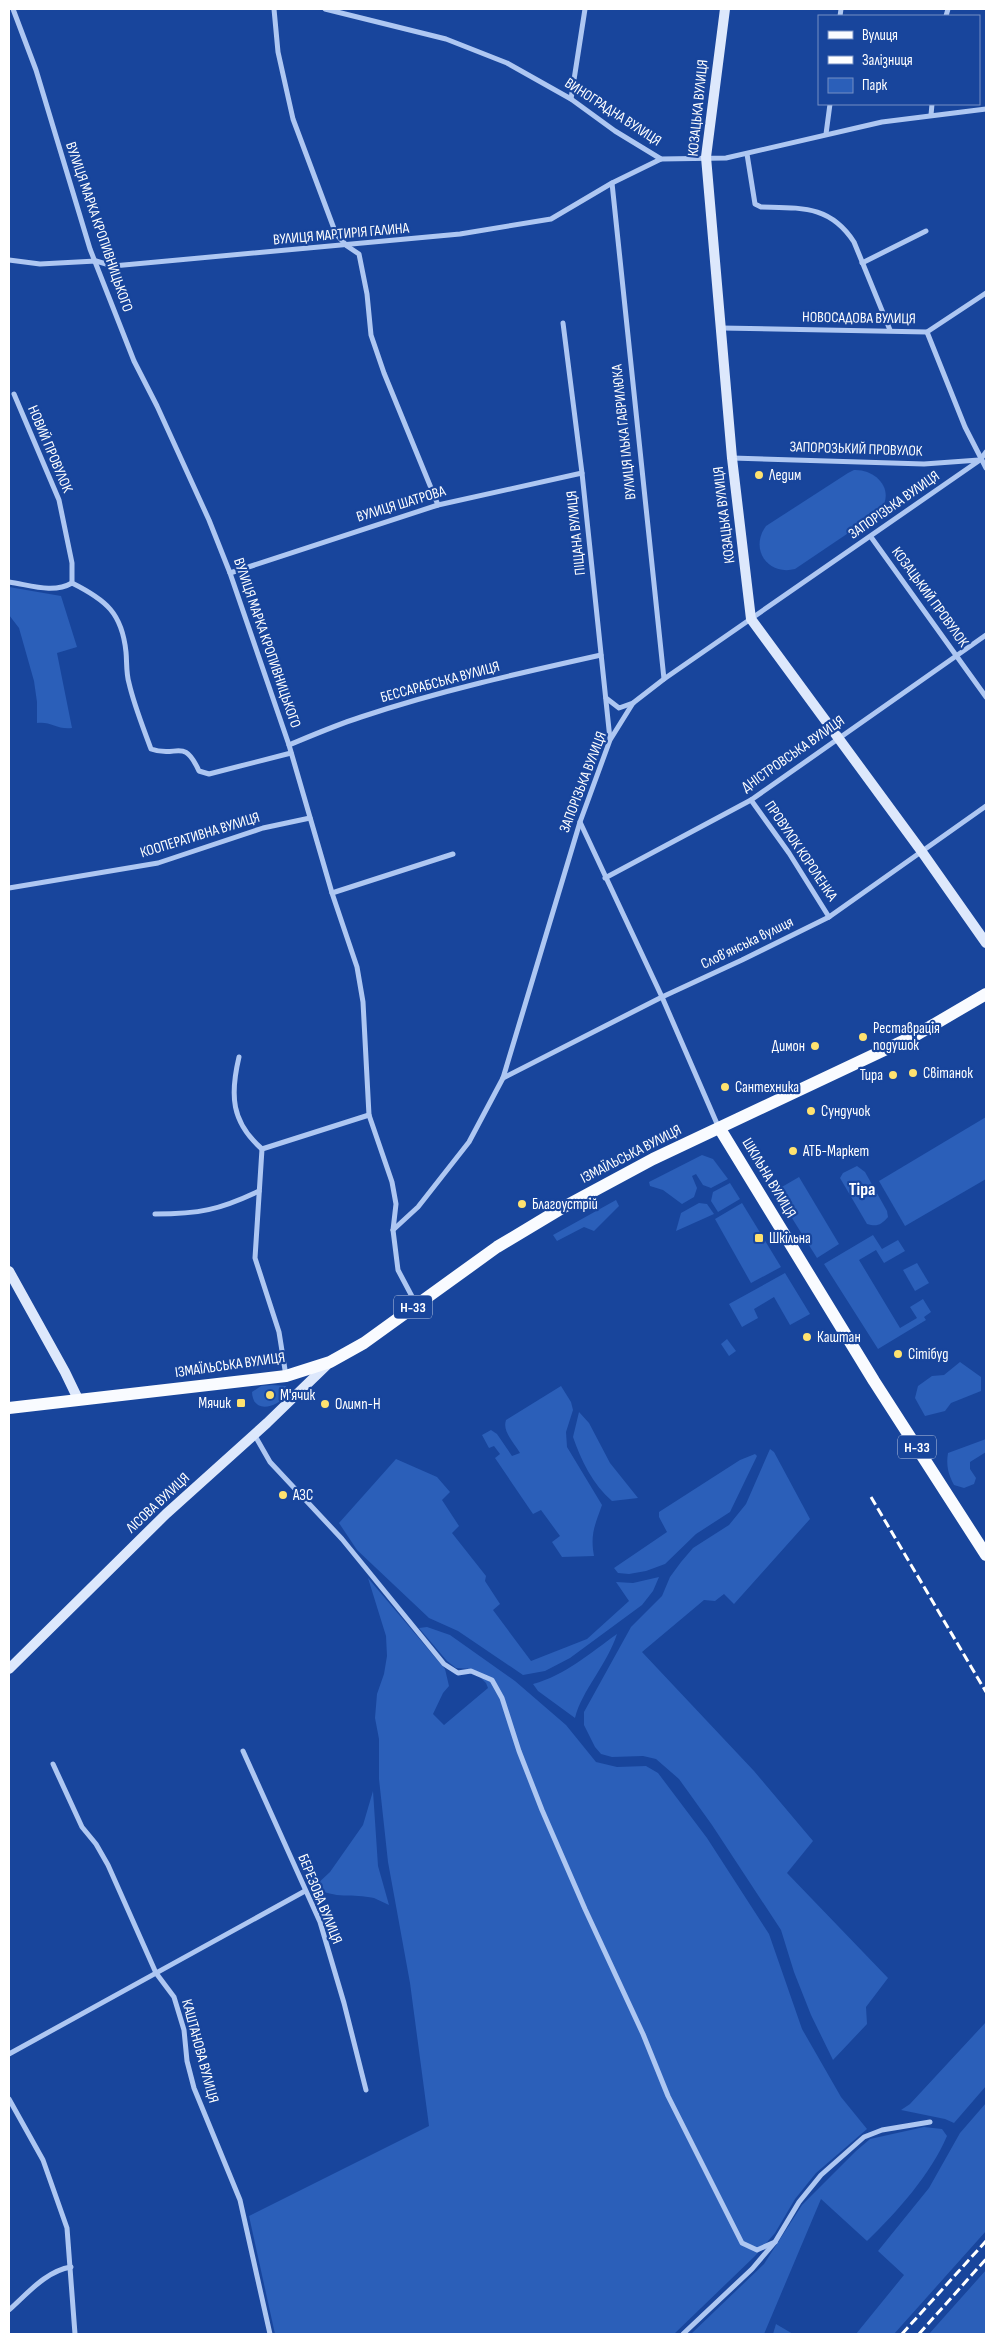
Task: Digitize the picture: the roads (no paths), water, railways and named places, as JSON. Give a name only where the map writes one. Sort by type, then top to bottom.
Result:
[{"type":"main road","name":"ІЗМАЇЛЬСЬКА ВУЛИЦЯ","points":[[9,1408],[286,1376],[330,1362],[364,1343],[497,1247],[562,1208],[653,1159],[916,1035],[986,994]]},
{"type":"main road","name":"ШКІЛЬНА ВУЛИЦЯ","points":[[720,1129],[868,1372],[986,1555]]},
{"type":"street","name":"ВУЛИЦЯ МАРКА КРОПИВНИЦЬКОГО","points":[[13,9],[36,70],[90,249],[134,361],[184,463],[230,573],[289,745],[332,893],[357,967],[364,1002],[369,1115],[392,1182],[396,1204],[393,1230],[398,1270],[416,1305]]},
{"type":"street","points":[[274,9],[278,52],[293,120],[336,234],[347,246],[359,254],[367,294],[372,335],[384,373],[438,504]]},
{"type":"street","name":"ВИНОГРАДНА ВУЛИЦЯ","points":[[325,9],[446,39],[507,63],[571,98],[615,131],[661,159],[726,158],[882,122],[986,109]]},
{"type":"street","points":[[571,98],[585,9]]},
{"type":"street","name":"КОЗАЦЬКА ВУЛИЦЯ","points":[[725,9],[706,157],[732,458],[751,619],[837,739],[922,852],[986,943]]},
{"type":"street","points":[[826,134],[830,105]]},
{"type":"street","points":[[931,115],[932,105]]},
{"type":"street","points":[[747,154],[755,204],[761,207],[808,210],[832,217],[850,236],[890,330]]},
{"type":"street","name":"ВУЛИЦЯ МАРТИРІЯ ГАЛИНА","points":[[9,260],[40,264],[96,261],[113,266],[347,246],[460,234],[551,219],[612,182],[661,159]]},
{"type":"street","name":"ВУЛИЦЯ ІЛЬКА ГАВРИЛЮКА","points":[[612,182],[664,679]]},
{"type":"street","points":[[862,263],[926,231]]},
{"type":"street","name":"НОВОСАДОВА ВУЛИЦЯ","points":[[720,328],[927,332],[986,293]]},
{"type":"street","name":"ПІЩАНА ВУЛИЦЯ","points":[[563,323],[582,473],[610,740]]},
{"type":"street","points":[[927,332],[965,428],[980,460],[986,468]]},
{"type":"street","name":"НОВИЙ ПРОВУЛОК","points":[[14,394],[59,500],[72,563],[72,583]]},
{"type":"street","name":"ЗАПОРІЗЬКА ВУЛИЦЯ","points":[[393,1230],[418,1207],[469,1142],[503,1078],[580,822],[610,740],[633,703],[664,679],[980,460],[986,452]]},
{"type":"street","name":"ЗАПОРОЗЬКИЙ ПРОВУЛОК","points":[[732,458],[924,464],[980,460]]},
{"type":"street","name":"ВУЛИЦЯ ШАТРОВА","points":[[230,573],[438,504],[582,473]]},
{"type":"street","name":"КОЗАЦЬКИЙ ПРОВУЛОК","points":[[870,537],[986,697]]},
{"type":"street","points":[[9,582],[50,589],[63,588],[72,583],[90,592],[115,613],[121,623],[125,638],[128,681],[151,749],[158,752],[181,750],[188,752],[192,755],[199,771],[209,774],[291,753]]},
{"type":"street","name":"ДНІСТРОВСЬКА ВУЛИЦЯ","points":[[605,878],[751,800],[986,635]]},
{"type":"street","name":"БЕССАРАБСЬКА ВУЛИЦЯ","points":[[289,745],[360,717],[436,695],[518,673],[601,655]]},
{"type":"street","points":[[606,698],[619,708],[633,703]]},
{"type":"street","name":"ПРОВУЛОК КОРОЛЕНКА","points":[[751,800],[829,917]]},
{"type":"street","name":"Словʼянська вулиця","points":[[503,1078],[662,997],[829,917],[986,806]]},
{"type":"street","name":"КООПЕРАТИВНА ВУЛИЦЯ","points":[[9,888],[158,863],[263,828],[310,818]]},
{"type":"street","name":"ШКІЛЬНА ВУЛИЦЯ","points":[[580,822],[662,997],[720,1129]]},
{"type":"street","points":[[332,893],[453,854]]},
{"type":"street","points":[[239,1057],[234,1076],[233,1096],[237,1115],[251,1140],[262,1149]]},
{"type":"street","points":[[262,1149],[369,1115]]},
{"type":"street","points":[[262,1149],[255,1258],[279,1332],[286,1376]]},
{"type":"street","points":[[155,1214],[186,1214],[219,1208],[259,1191]]},
{"type":"street","points":[[9,1272],[78,1399]]},
{"type":"street","name":"ЛІСОВА ВУЛИЦЯ","points":[[9,1669],[166,1514],[330,1362]]},
{"type":"street","points":[[254,1434],[270,1462],[342,1539],[444,1664],[458,1673],[471,1671],[492,1680],[502,1698],[519,1751],[542,1810],[695,2154],[742,2243],[757,2250],[775,2242]]},
{"type":"street","name":"БЕРЕЗОВА ВУЛИЦЯ","points":[[243,1751],[320,1922],[344,2003],[366,2090]]},
{"type":"street","name":"КАШТАНОВА ВУЛИЦЯ","points":[[53,1764],[82,1827],[96,1844],[108,1865],[156,1973],[174,1998],[184,2030],[194,2088],[240,2200],[270,2334]]},
{"type":"street","points":[[9,2054],[305,1890]]},
{"type":"street","points":[[9,2098],[43,2160],[67,2228],[75,2334]]},
{"type":"street","points":[[683,2334],[752,2268],[775,2242],[799,2202],[821,2175],[864,2137],[882,2130],[930,2122]]},
{"type":"street","points":[[9,2310],[47,2276],[60,2268],[71,2266]]},
{"type":"railway","points":[[871,1497],[986,1692]]},
{"type":"railway","points":[[902,2334],[986,2241]]},
{"type":"railway","points":[[919,2334],[986,2259]]},
{"type":"place","name":"Ледим","points":[[759,475]]},
{"type":"place","name":"Реставрація подушок","points":[[863,1037]]},
{"type":"place","name":"Димон","points":[[815,1046]]},
{"type":"place","name":"Світанок","points":[[913,1073]]},
{"type":"place","name":"Тира","points":[[893,1075]]},
{"type":"place","name":"Сантехника","points":[[725,1087]]},
{"type":"place","name":"Сундучок","points":[[811,1111]]},
{"type":"place","name":"АТБ-Маркет","points":[[793,1151]]},
{"type":"place","name":"Благоустрій","points":[[522,1204]]},
{"type":"place","name":"Шкільна","points":[[759,1238]]},
{"type":"place","name":"Каштан","points":[[807,1337]]},
{"type":"place","name":"Сітібуд","points":[[898,1354]]},
{"type":"place","name":"М'ячик","points":[[270,1395]]},
{"type":"place","name":"Мячик","points":[[241,1403]]},
{"type":"place","name":"Олимп-Н","points":[[325,1404]]},
{"type":"place","name":"АЗС","points":[[283,1495]]},
{"type":"district","name":"Тіра","points":[[862,1189]]}]
